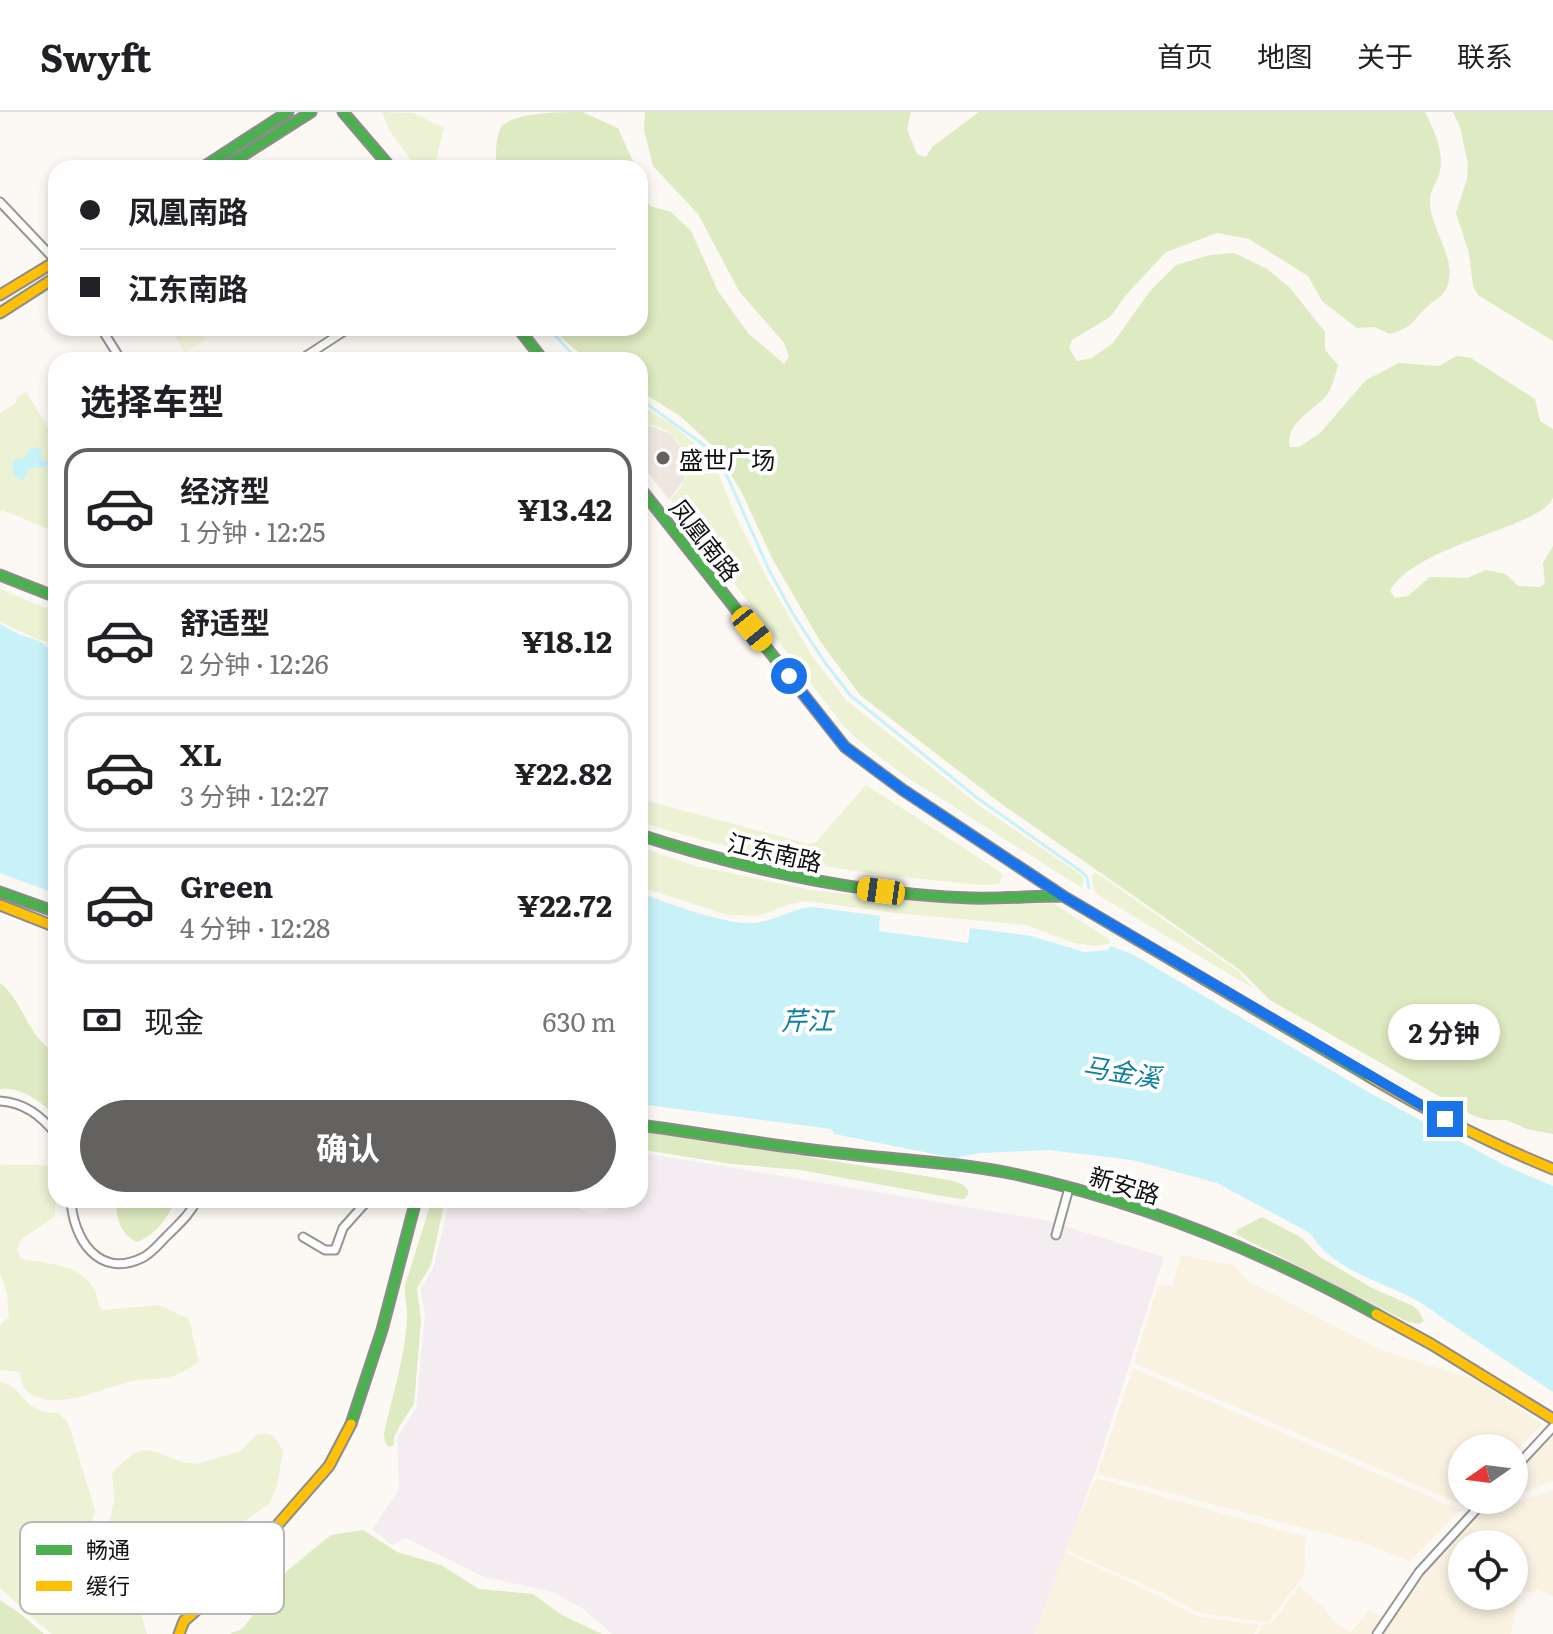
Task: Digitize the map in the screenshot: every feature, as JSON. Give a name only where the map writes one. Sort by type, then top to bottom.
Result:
[{"type":"main road","points":[[214,160],[288,112]]},
{"type":"main road","points":[[236,160],[311,112]]},
{"type":"main road","points":[[343,112],[384,160]]},
{"type":"main road","points":[[0,295],[48,266]]},
{"type":"main road","points":[[0,313],[48,282]]},
{"type":"main road","points":[[524,336],[537,352]]},
{"type":"main road","name":"凤凰南路","points":[[648,498],[845,747],[903,790],[1063,896]]},
{"type":"main road","points":[[0,575],[48,594]]},
{"type":"main road","name":"江东南路","points":[[648,838],[808,881],[905,894],[971,898],[1063,896]]},
{"type":"main road","points":[[0,892],[48,909]]},
{"type":"main road","points":[[1063,896],[1417,1105],[1501,1148],[1553,1169]]},
{"type":"main road","points":[[0,905],[48,924]]},
{"type":"main road","name":"新安路","points":[[648,1126],[768,1145],[1032,1178],[1169,1219],[1276,1263],[1472,1366],[1553,1419]]},
{"type":"main road","points":[[280,1522],[329,1466],[356,1414],[414,1208]]},
{"type":"main road","points":[[179,1634],[184,1621],[192,1614]]},
{"type":"street","points":[[0,202],[48,253]]},
{"type":"street","points":[[312,352],[337,336]]},
{"type":"street","points":[[0,1101],[28,1108],[48,1127]]},
{"type":"street","points":[[1056,1235],[1069,1188]]},
{"type":"street","points":[[72,1208],[76,1231],[83,1244],[103,1260],[114,1263],[131,1262],[146,1256],[193,1208]]},
{"type":"street","points":[[303,1237],[325,1250],[335,1250],[343,1228],[361,1208]]},
{"type":"street","points":[[1528,1454],[1553,1427]]},
{"type":"street","points":[[1377,1634],[1419,1572],[1472,1514]]},
{"type":"shaded area","name":"盛世广场","points":[[648,425],[671,434],[685,454],[687,465],[684,480],[669,500],[648,472]]},
{"type":"shaded area","points":[[648,1154],[1045,1220],[1164,1257],[1095,1473],[1035,1634],[612,1634],[582,1608],[552,1592],[482,1576],[406,1538],[392,1545],[372,1529],[399,1489],[397,1438],[416,1408],[425,1312],[420,1290],[433,1268],[448,1208],[577,1208],[595,1214],[608,1210],[648,1208]]},
{"type":"shaded area","points":[[1181,1255],[1233,1265],[1249,1282],[1384,1351],[1479,1381],[1542,1424],[1528,1439],[1528,1434],[1448,1434],[1448,1499],[1134,1363],[1158,1285],[1172,1286]]},
{"type":"shaded area","points":[[1133,1368],[1448,1504],[1448,1514],[1457,1514],[1410,1561],[1366,1544],[1097,1474]]},
{"type":"shaded area","points":[[1553,1434],[1553,1481],[1528,1491],[1528,1460]]},
{"type":"shaded area","points":[[1096,1478],[1306,1537],[1304,1575],[1268,1623],[1196,1612],[1171,1597],[1065,1550]]},
{"type":"shaded area","points":[[1553,1490],[1553,1596],[1537,1590],[1528,1592],[1528,1530],[1464,1530],[1479,1514],[1528,1514],[1528,1498]]},
{"type":"shaded area","points":[[1448,1548],[1448,1610],[1516,1610],[1511,1634],[1383,1634],[1424,1574]]},
{"type":"shaded area","points":[[1065,1552],[1195,1616],[1259,1625],[1254,1634],[1035,1634]]},
{"type":"shaded area","points":[[1299,1586],[1324,1608],[1335,1623],[1351,1632],[1370,1610],[1382,1618],[1370,1634],[1258,1634],[1261,1625],[1271,1624]]},
{"type":"green space","points":[[382,112],[413,113],[444,128],[436,160],[411,160],[389,130]]},
{"type":"green space","points":[[582,112],[618,128],[632,160],[496,160],[497,139],[505,123],[525,116]]},
{"type":"green space","points":[[645,112],[911,112],[907,129],[917,154],[926,157],[932,147],[979,112],[1425,112],[1441,156],[1440,171],[1430,200],[1434,222],[1447,256],[1449,278],[1443,294],[1409,326],[1390,334],[1374,327],[1357,328],[1322,301],[1308,276],[1249,239],[1217,233],[1166,252],[1110,317],[1072,340],[1069,348],[1077,361],[1092,358],[1113,343],[1150,291],[1176,265],[1210,255],[1234,253],[1266,268],[1290,288],[1325,332],[1325,350],[1338,365],[1328,393],[1291,431],[1290,447],[1299,447],[1320,433],[1366,380],[1399,363],[1439,366],[1457,356],[1471,358],[1535,399],[1540,421],[1553,429],[1553,497],[1545,508],[1425,561],[1404,575],[1390,591],[1395,598],[1408,596],[1430,577],[1467,578],[1486,570],[1506,574],[1518,586],[1540,587],[1545,583],[1543,563],[1553,546],[1553,1134],[1527,1129],[1506,1120],[1474,1116],[1270,1000],[1240,970],[1003,805],[860,695],[820,641],[772,558],[742,493],[715,448],[680,416],[648,396],[648,352],[579,352],[560,336],[648,336],[648,204],[671,212],[691,231],[718,291],[748,333],[784,364],[789,357],[784,343],[739,291],[698,214],[653,166],[644,130]]},
{"type":"green space","points":[[1453,112],[1553,112],[1553,341],[1478,295],[1473,286],[1469,253],[1456,213],[1467,179],[1468,164],[1460,127]]},
{"type":"green space","points":[[175,336],[204,336],[206,340],[184,352]]},
{"type":"green space","points":[[26,392],[48,427],[48,529],[2,510],[0,512],[0,413],[16,403],[17,397]]},
{"type":"green space","points":[[648,410],[673,425],[712,458],[736,517],[765,574],[811,655],[846,700],[980,806],[1084,877],[1082,888],[902,774],[842,724],[670,500],[685,479],[686,459],[669,433],[650,425]]},
{"type":"green space","points":[[0,589],[48,609],[48,642],[39,640],[0,622]]},
{"type":"green space","points":[[866,785],[1002,875],[1000,883],[967,884],[821,866],[748,851],[648,824],[648,801],[809,844],[816,842]]},
{"type":"green space","points":[[648,850],[696,866],[812,890],[984,905],[1053,903],[1110,940],[1109,944],[1096,946],[1074,943],[1027,925],[807,901],[789,904],[758,916],[728,915],[648,890]]},
{"type":"green space","points":[[1095,872],[1238,971],[1254,989],[1095,893],[1091,876]]},
{"type":"green space","points":[[0,983],[15,999],[38,1038],[48,1047],[48,1109],[23,1092],[0,1089]]},
{"type":"green space","points":[[648,1130],[949,1180],[962,1184],[968,1195],[964,1199],[954,1198],[800,1170],[732,1164],[648,1151]]},
{"type":"green space","points":[[0,1164],[48,1166],[48,1208],[55,1208],[55,1216],[22,1239],[17,1249],[21,1259],[71,1269],[81,1275],[90,1282],[103,1310],[159,1305],[189,1319],[199,1362],[172,1376],[129,1382],[74,1398],[46,1399],[34,1395],[23,1387],[20,1372],[0,1370],[0,1325],[9,1317],[7,1293],[0,1272]]},
{"type":"green space","points":[[117,1208],[172,1208],[161,1225],[137,1242],[120,1224]]},
{"type":"green space","points":[[429,1208],[443,1208],[431,1265],[417,1288],[421,1321],[414,1404],[394,1437],[394,1445],[389,1447],[384,1434],[404,1346],[407,1316],[405,1285]]},
{"type":"green space","points":[[1262,1217],[1302,1238],[1320,1257],[1372,1288],[1413,1306],[1424,1321],[1420,1324],[1408,1322],[1235,1234]]},
{"type":"green space","points":[[0,1381],[38,1410],[58,1413],[68,1422],[95,1510],[92,1522],[20,1522],[20,1606],[0,1588]]},
{"type":"green space","points":[[267,1433],[274,1436],[283,1451],[277,1486],[269,1504],[243,1522],[110,1522],[114,1500],[112,1472],[133,1454],[143,1450],[154,1451],[196,1464],[241,1451],[256,1435]]},
{"type":"green space","points":[[363,1530],[397,1552],[441,1565],[479,1589],[533,1594],[562,1615],[602,1634],[229,1634],[242,1629],[254,1614],[284,1614],[284,1575],[331,1535]]},
{"type":"green space","points":[[0,1600],[44,1634],[0,1634]]},
{"type":"green space","points":[[29,1614],[141,1614],[147,1634],[51,1634]]},
{"type":"water","points":[[30,448],[41,449],[42,461],[48,464],[46,467],[30,468],[22,482],[14,475],[12,466],[14,460],[24,458]]},
{"type":"water","points":[[0,624],[40,641],[48,648],[48,891],[0,873]]},
{"type":"water","points":[[648,896],[742,923],[762,922],[814,907],[880,916],[879,931],[968,943],[970,928],[1031,936],[1084,952],[1108,950],[1111,946],[1134,955],[1370,1093],[1506,1166],[1553,1186],[1553,1392],[1423,1304],[1337,1261],[1310,1233],[1217,1183],[1132,1160],[1048,1150],[981,1153],[954,1158],[834,1134],[831,1129],[648,1105]]},
{"type":"waterway","points":[[556,336],[570,352]]},
{"type":"waterway","points":[[648,405],[712,451],[793,614],[851,696],[976,797],[1082,872],[1087,877],[1089,888]]},
{"type":"traffic: fast","points":[[214,160],[288,112]]},
{"type":"traffic: fast","points":[[236,160],[311,112]]},
{"type":"traffic: fast","points":[[343,112],[384,160]]},
{"type":"traffic: fast","points":[[524,336],[537,352]]},
{"type":"traffic: fast","points":[[648,498],[845,747],[903,790],[1063,896],[1370,1077]]},
{"type":"traffic: fast","points":[[0,575],[48,594]]},
{"type":"traffic: fast","points":[[648,837],[721,859],[845,886],[971,898],[1063,896]]},
{"type":"traffic: fast","points":[[0,892],[48,909]]},
{"type":"traffic: fast","points":[[648,1126],[814,1150],[970,1167],[1061,1185],[1200,1231],[1289,1270],[1376,1314]]},
{"type":"traffic: fast","points":[[351,1424],[382,1330],[414,1208]]},
{"type":"traffic: slow","points":[[0,295],[48,266]]},
{"type":"traffic: slow","points":[[0,313],[48,282]]},
{"type":"traffic: slow","points":[[0,905],[48,924]]},
{"type":"traffic: slow","points":[[1370,1077],[1460,1126],[1553,1169]]},
{"type":"traffic: slow","points":[[1376,1314],[1553,1419]]},
{"type":"traffic: slow","points":[[280,1522],[329,1466],[351,1424]]},
{"type":"traffic: slow","points":[[179,1634],[184,1621],[192,1614]]},
{"type":"place","name":"盛世广场","points":[[663,458]]},
{"type":"route","points":[[789,676],[845,747],[903,790],[1063,896],[1445,1119]]},
{"type":"water label","name":"芹江","points":[[807,1018]]},
{"type":"water label","name":"马金溪","points":[[1122,1070]]}]
